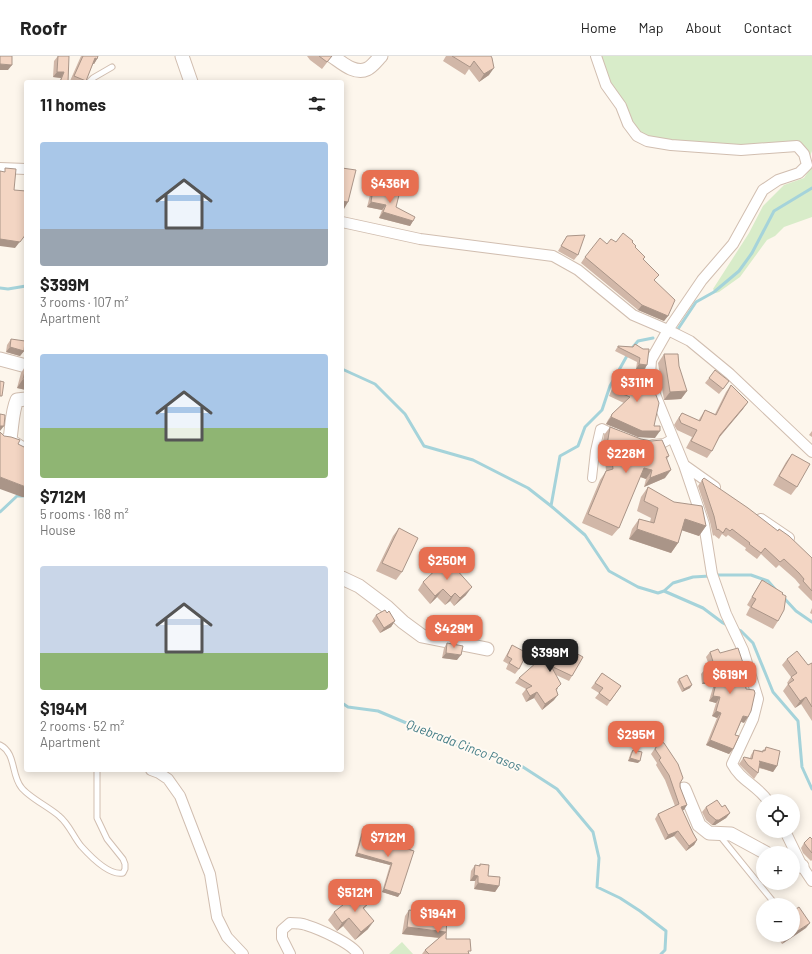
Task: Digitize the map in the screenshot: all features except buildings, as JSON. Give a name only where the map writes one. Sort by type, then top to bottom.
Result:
[{"type":"street","points":[[182,56],[190,80]]},
{"type":"street","points":[[332,56],[349,67],[362,70],[367,69],[381,56]]},
{"type":"street","points":[[596,56],[606,84],[621,106],[628,124],[636,136],[647,141],[671,145],[715,149],[741,150],[797,146],[804,154],[807,165],[799,173],[778,180],[763,190],[733,244],[702,280],[668,330],[651,360],[650,375],[654,392],[684,465],[704,524],[712,576],[726,614],[743,650],[758,699],[753,718],[732,764],[737,773],[763,794]]},
{"type":"street","points":[[0,168],[24,169]]},
{"type":"street","points":[[344,222],[420,239],[553,256],[578,270],[633,315],[690,341],[730,374],[812,452]]},
{"type":"street","points":[[0,359],[24,365]]},
{"type":"street","points":[[24,400],[17,400],[14,407],[14,417],[5,439],[24,448]]},
{"type":"street","points":[[592,478],[594,451],[600,429],[602,428],[626,440]]},
{"type":"street","points":[[644,444],[664,443],[673,438]]},
{"type":"street","points":[[684,465],[722,492]]},
{"type":"street","points":[[752,513],[789,537],[794,543]]},
{"type":"street","points":[[344,579],[358,586],[422,636],[487,649]]},
{"type":"street","points":[[156,772],[168,779],[180,796],[210,874],[216,917],[227,937],[233,954]]},
{"type":"street","points":[[684,789],[699,825],[709,833],[730,834],[756,848]]},
{"type":"street","points":[[788,838],[802,866],[812,881]]},
{"type":"street","points":[[290,954],[282,938],[282,930],[290,923],[304,924],[334,937],[356,950],[358,954]]},
{"type":"street","points":[[227,937],[243,954]]},
{"type":"lane","points":[[91,80],[112,66]]},
{"type":"lane","points":[[0,745],[7,749],[10,754],[16,779],[21,788],[62,818],[88,853],[109,870],[118,874],[123,873],[126,864],[107,840],[97,818],[97,772]]},
{"type":"lane","points":[[718,833],[770,898]]},
{"type":"green space","points":[[596,56],[812,56],[812,151],[807,165],[797,146],[741,150],[637,136]]},
{"type":"green space","points":[[812,166],[812,217],[784,227],[775,236],[767,240],[740,277],[716,293],[713,289],[749,233],[763,206],[784,185],[804,178]]},
{"type":"green space","points":[[402,942],[413,954],[389,954]]},
{"type":"waterway","points":[[678,329],[696,302],[714,292],[739,271],[752,253],[774,211],[812,188]]},
{"type":"waterway","points":[[0,288],[8,289],[24,286]]},
{"type":"waterway","points":[[633,347],[638,341],[653,338]]},
{"type":"waterway","points":[[551,506],[560,456],[578,446],[585,427],[602,410],[610,386],[628,354]]},
{"type":"waterway","points":[[344,370],[375,384],[405,414],[424,446],[473,460],[528,488],[585,535],[609,571],[638,587],[658,593],[664,591],[673,583],[693,577],[710,576]]},
{"type":"waterway","name":"Quebrada Cinco Pasos","points":[[0,512],[17,496],[24,496]]},
{"type":"waterway","points":[[715,575],[751,575],[768,581],[775,589]]},
{"type":"waterway","points":[[664,591],[703,608],[729,626]]},
{"type":"waterway","points":[[783,597],[796,611],[812,622]]},
{"type":"waterway","points":[[736,629],[741,631],[753,643],[773,692],[798,721],[802,767],[812,789]]},
{"type":"waterway","name":"Quebrada Cinco Pasos","points":[[344,704],[348,707],[378,711],[456,744],[523,767],[557,789],[593,832],[599,858],[597,887],[620,898],[666,931],[665,950],[661,954]]}]
